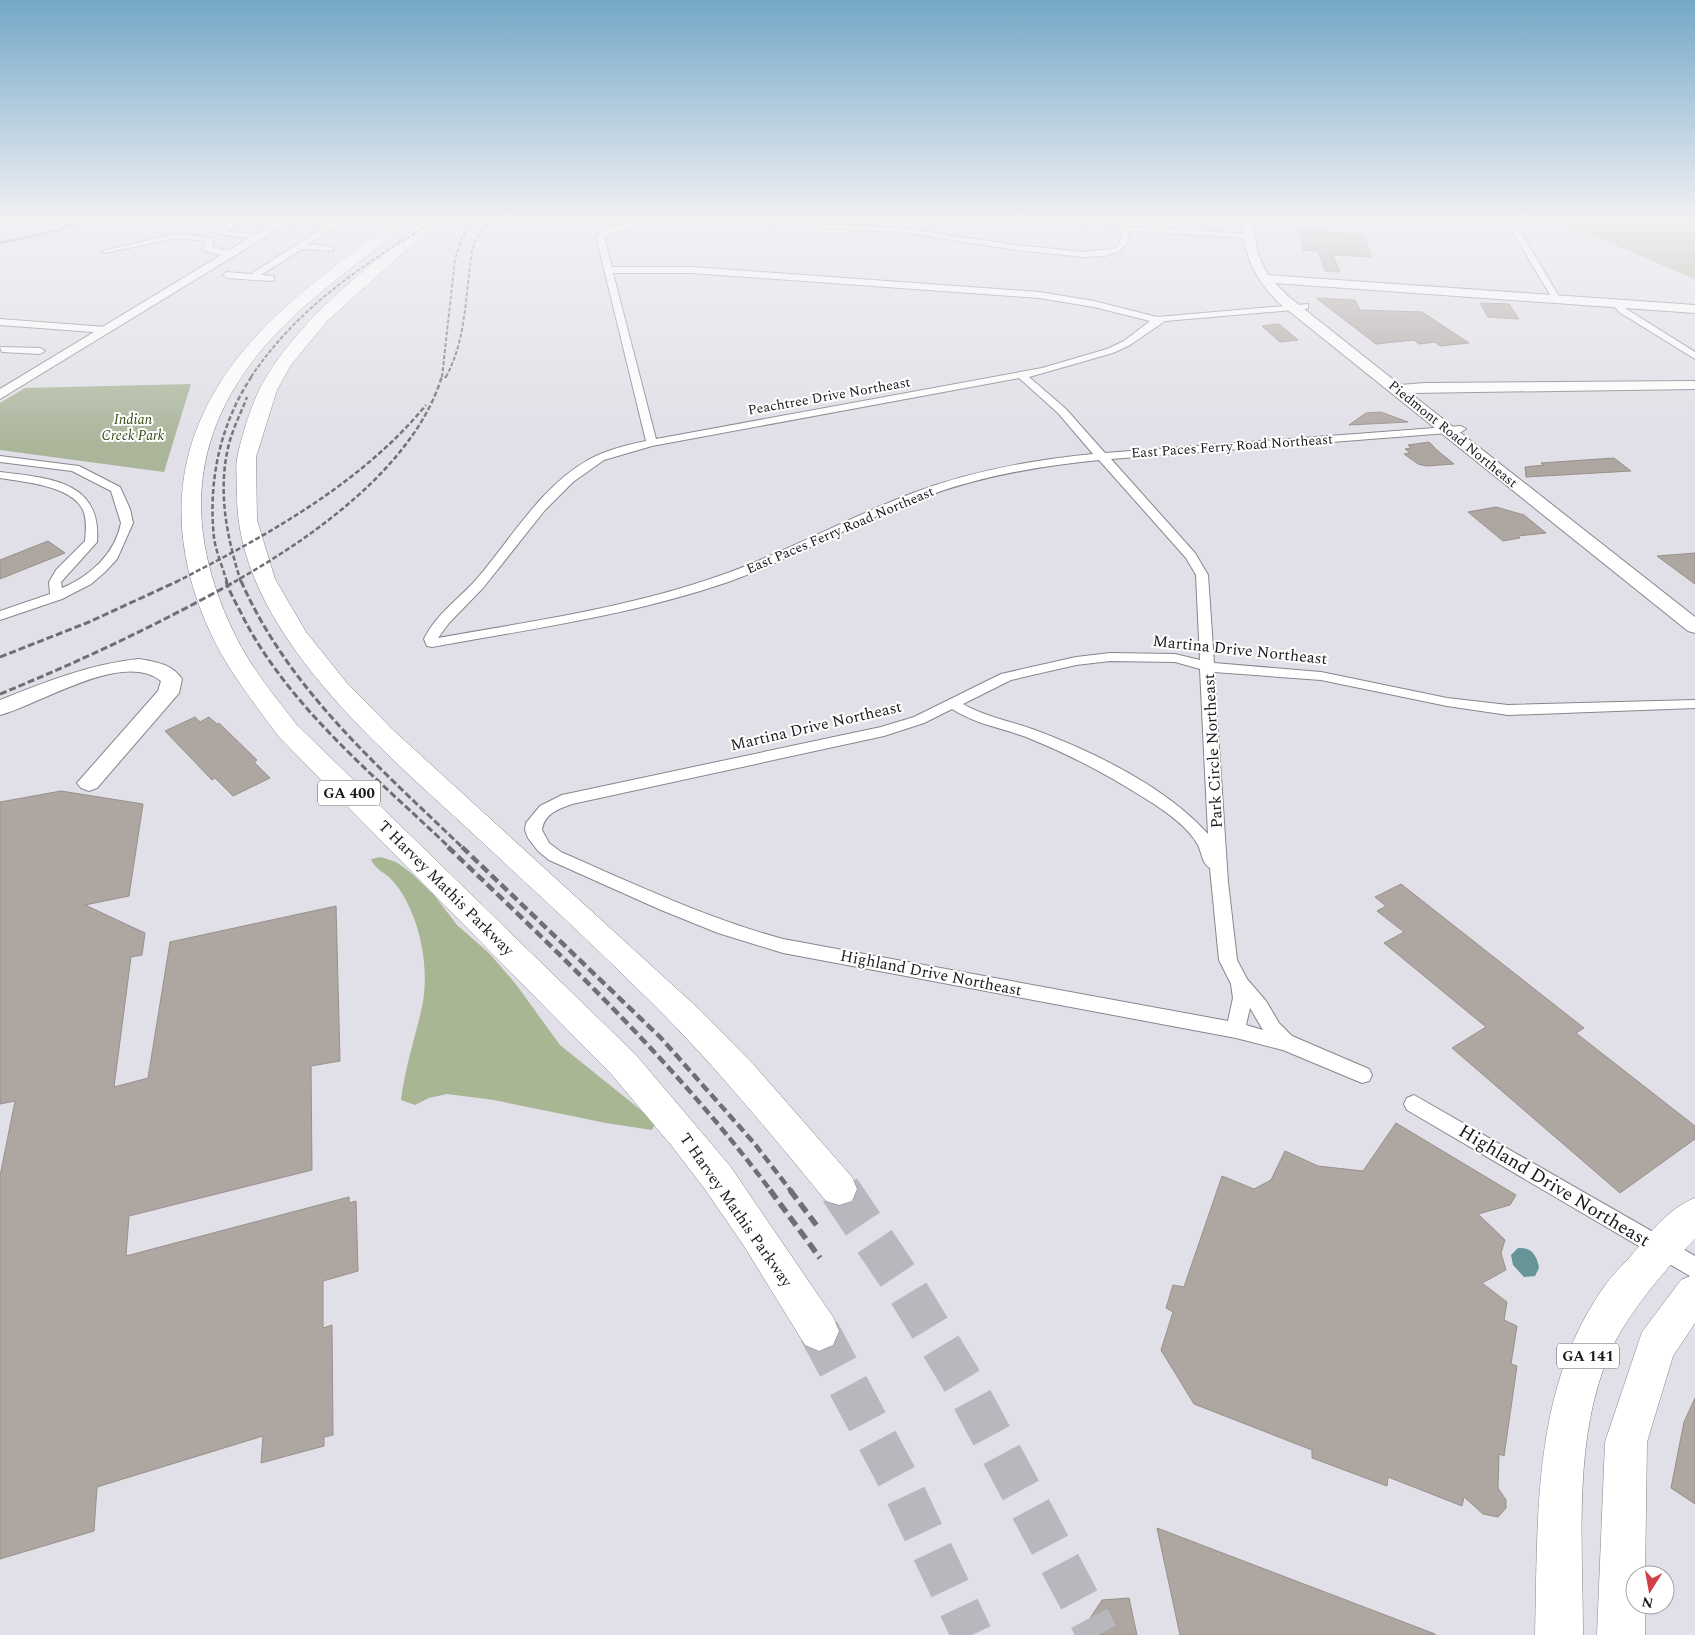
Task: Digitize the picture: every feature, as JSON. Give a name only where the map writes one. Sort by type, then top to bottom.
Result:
[{"type":"highway","name":"T Harvey Mathis Parkway","points":[[312,293],[286,315],[241,364],[219,398],[197,452],[189,503],[192,541],[206,600],[252,686],[288,731],[618,1059],[671,1118],[717,1176],[819,1331]]},
{"type":"highway","points":[[352,293],[314,327],[284,363],[263,403],[249,446],[245,494],[249,529],[266,584],[300,642],[351,704],[689,1019],[742,1075],[839,1189]]},
{"type":"highway","name":"GA 141","points":[[1559,1635],[1561,1475],[1568,1422],[1578,1381],[1591,1347],[1618,1300],[1661,1249],[1695,1215]]},
{"type":"highway","points":[[1621,1635],[1626,1442],[1656,1346],[1679,1312],[1695,1293]]},
{"type":"street","points":[[0,395],[167,293]]},
{"type":"street","points":[[615,293],[652,443]]},
{"type":"street","points":[[1002,293],[1094,304],[1157,320]]},
{"type":"street","name":"Piedmont Road Northeast","points":[[1285,293],[1299,307],[1406,390],[1695,627]]},
{"type":"street","points":[[1485,293],[1695,309]]},
{"type":"street","points":[[1553,293],[1556,298]]},
{"type":"street","points":[[1615,302],[1622,310],[1695,356]]},
{"type":"street","name":"Peachtree Drive Northeast","points":[[432,643],[431,636],[489,572],[546,502],[567,481],[603,456],[652,443],[1022,376],[1062,367],[1110,352],[1127,343],[1157,320],[1171,317],[1299,307]]},
{"type":"street","points":[[0,322],[106,330]]},
{"type":"street","points":[[3,350],[40,352]]},
{"type":"street","name":"Park Circle Northeast","points":[[1022,376],[1062,411],[1198,566],[1204,584],[1219,882],[1228,960],[1240,984],[1259,1006],[1272,1028],[1285,1042]]},
{"type":"street","points":[[1406,390],[1695,385]]},
{"type":"street","points":[[1406,390],[1695,390]]},
{"type":"street","name":"Piedmont Road Northeast","points":[[1454,429],[1695,612]]},
{"type":"street","name":"East Paces Ferry Road Northeast","points":[[432,643],[613,608],[683,591],[760,565],[885,507],[940,487],[1028,465],[1101,455],[1290,444],[1454,429]]},
{"type":"street","points":[[0,459],[75,468],[116,489],[128,522],[117,552],[100,572],[88,581],[57,596],[0,616]]},
{"type":"street","points":[[0,475],[42,481],[76,494],[87,505],[92,523],[92,542],[61,573],[55,582],[57,596]]},
{"type":"street","points":[[76,494],[106,484]]},
{"type":"street","name":"Martina Drive Northeast","points":[[536,818],[550,806],[568,799],[884,731],[919,720],[1006,676],[1076,661],[1110,657],[1175,658],[1209,667],[1321,676],[1446,702],[1508,710],[1695,704]]},
{"type":"street","points":[[0,708],[88,674],[116,666],[135,664],[157,668],[169,674],[172,678],[168,693],[90,783]]},
{"type":"street","points":[[952,703],[976,718],[1029,733],[1066,748],[1159,801],[1203,838],[1210,851],[1219,882]]},
{"type":"street","name":"Highland Drive Northeast","points":[[536,818],[532,824],[536,837],[545,849],[555,856],[701,921],[746,937],[783,946],[1236,1030],[1270,1040],[1285,1042],[1362,1075]]},
{"type":"street","name":"Park Circle Northeast","points":[[1236,1030],[1242,998],[1240,984]]},
{"type":"street","name":"Highland Drive Northeast","points":[[1414,1104],[1695,1268]]},
{"type":"green space","name":"Indian Creek Park","points":[[191,384],[164,472],[0,450],[0,403],[25,388]]},
{"type":"green space","points":[[381,857],[396,862],[410,872],[434,895],[457,925],[489,953],[515,983],[560,1045],[647,1115],[655,1124],[652,1130],[606,1123],[494,1100],[447,1094],[429,1098],[415,1105],[401,1100],[422,1007],[425,973],[417,926],[407,902],[396,884],[375,866],[371,859]]},
{"type":"water","points":[[1518,1248],[1527,1249],[1535,1256],[1539,1268],[1535,1276],[1524,1277],[1513,1265],[1511,1255]]},
{"type":"building","points":[[1316,298],[1355,300],[1360,310],[1422,312],[1469,343],[1440,346],[1435,342],[1419,344],[1414,340],[1376,344]]},
{"type":"building","points":[[1480,303],[1509,304],[1519,319],[1488,317]]},
{"type":"building","points":[[1279,324],[1298,340],[1280,342],[1262,326]]},
{"type":"building","points":[[1381,412],[1408,422],[1349,425],[1366,413]]},
{"type":"building","points":[[1429,442],[1454,464],[1426,466],[1418,464],[1404,454],[1410,453],[1405,449],[1411,448],[1408,445]]},
{"type":"building","points":[[1614,458],[1631,471],[1526,477],[1525,467],[1544,465],[1541,463]]},
{"type":"building","points":[[1496,507],[1524,515],[1546,533],[1518,536],[1520,538],[1503,541],[1468,512]]},
{"type":"building","points":[[48,541],[65,553],[0,579],[0,560]]},
{"type":"building","points":[[1695,553],[1695,584],[1657,556]]},
{"type":"building","points":[[195,717],[200,722],[209,717],[217,724],[219,723],[257,760],[254,762],[270,778],[233,796],[215,778],[212,780],[165,731]]},
{"type":"building","points":[[61,791],[143,804],[129,896],[85,905],[145,933],[142,955],[131,957],[114,1087],[148,1078],[170,942],[336,906],[340,1061],[311,1066],[312,1170],[129,1216],[126,1256],[349,1197],[349,1203],[356,1201],[358,1271],[323,1281],[323,1328],[332,1325],[333,1435],[324,1437],[324,1446],[261,1463],[263,1436],[97,1487],[94,1531],[0,1559],[0,1176],[15,1101],[0,1104],[0,802]]},
{"type":"building","points":[[1401,884],[1584,1028],[1576,1033],[1695,1126],[1695,1139],[1620,1193],[1452,1048],[1486,1027],[1384,943],[1404,932],[1377,911],[1386,906],[1375,897]]},
{"type":"building","points":[[1396,1123],[1516,1195],[1510,1205],[1478,1214],[1505,1240],[1501,1253],[1506,1270],[1482,1283],[1507,1302],[1504,1320],[1517,1326],[1511,1364],[1517,1366],[1504,1456],[1499,1454],[1498,1488],[1506,1500],[1506,1508],[1498,1517],[1483,1514],[1464,1497],[1462,1506],[1388,1477],[1387,1486],[1312,1458],[1312,1450],[1194,1404],[1161,1350],[1173,1312],[1166,1308],[1173,1285],[1184,1287],[1222,1176],[1254,1189],[1271,1180],[1285,1151],[1318,1166],[1363,1171]]},
{"type":"building","points":[[1695,1398],[1695,1504],[1671,1488],[1684,1422]]},
{"type":"building","points":[[1157,1528],[1435,1634],[1435,1635],[1180,1635]]},
{"type":"building","points":[[1129,1598],[1137,1635],[1079,1635],[1102,1600]]},
{"type":"tunnel","points":[[840,1190],[902,1282],[964,1384],[1098,1635]]},
{"type":"tunnel","points":[[819,1331],[899,1481],[972,1635]]},
{"type":"railway","points":[[251,377],[270,351],[291,328],[328,293]]},
{"type":"railway","points":[[442,377],[451,293]]},
{"type":"railway","points":[[446,377],[453,362],[462,331],[467,293]]},
{"type":"railway","points":[[220,559],[214,538],[213,495],[215,474],[224,433],[241,394],[252,376]]},
{"type":"railway","points":[[240,578],[296,544],[327,521],[385,469],[409,440],[429,409],[442,376]]},
{"type":"railway","points":[[233,552],[225,514],[225,462],[235,426],[247,397]]},
{"type":"railway","points":[[233,552],[278,527],[342,484],[372,460],[426,405]]},
{"type":"railway","points":[[220,559],[233,552]]},
{"type":"railway","points":[[233,552],[240,578]]},
{"type":"railway","points":[[177,581],[220,559]]},
{"type":"railway","points":[[220,559],[227,582]]},
{"type":"railway","points":[[234,582],[240,578]]},
{"type":"railway","points":[[0,657],[89,622],[177,581]]},
{"type":"railway","points":[[226,581],[228,585]]},
{"type":"railway","points":[[228,585],[236,581]]},
{"type":"railway","points":[[241,581],[261,620],[284,657],[310,692],[368,757],[463,848]]},
{"type":"railway","points":[[0,694],[120,641],[228,585]]},
{"type":"railway","points":[[228,585],[263,652],[311,713],[365,769],[450,848]]},
{"type":"railway","points":[[448,847],[617,1012],[735,1144],[771,1191]]},
{"type":"railway","points":[[462,847],[661,1038],[754,1143],[791,1191]]},
{"type":"railway","points":[[770,1190],[820,1258]]},
{"type":"railway","points":[[790,1190],[817,1226]]}]
